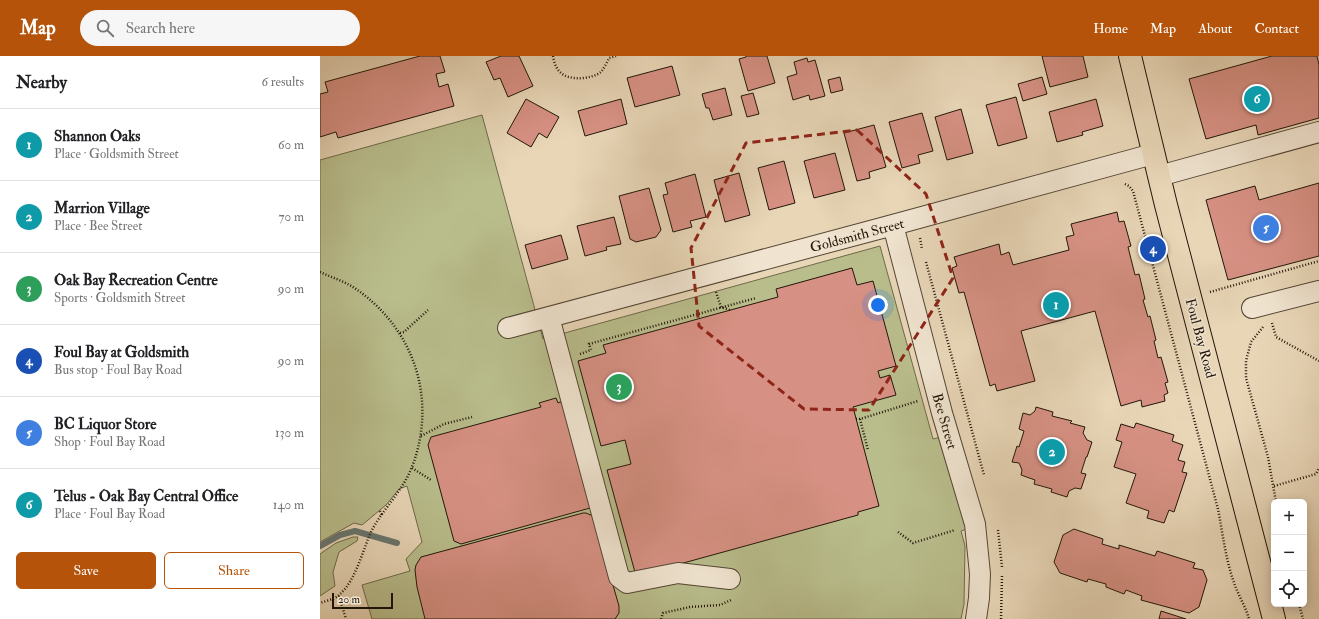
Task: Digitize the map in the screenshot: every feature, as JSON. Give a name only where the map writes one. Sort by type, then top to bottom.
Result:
[{"type":"main road","name":"Foul Bay Road","points":[[1130,56],[1153,154],[1274,619]]},
{"type":"street","points":[[1159,176],[1319,132]]},
{"type":"street","name":"Goldsmith Street","points":[[508,328],[534,320],[895,234],[1123,162],[1153,154]]},
{"type":"street","name":"Bee Street","points":[[895,234],[936,392],[975,524],[980,574],[976,619]]},
{"type":"street","points":[[1259,306],[1319,291]]},
{"type":"street","points":[[555,316],[560,360],[619,577],[627,583],[678,573],[733,588]]},
{"type":"path","points":[[553,56],[554,63],[561,74],[572,78],[581,79],[591,77],[600,72],[609,58],[616,56]]},
{"type":"path","points":[[1123,162],[1129,186]]},
{"type":"path","points":[[1124,183],[1133,191],[1218,509],[1235,587],[1247,611],[1249,619]]},
{"type":"path","points":[[895,234],[920,238],[924,234]]},
{"type":"path","points":[[1190,297],[1319,261]]},
{"type":"path","points":[[320,272],[352,287],[370,300],[400,333],[412,356],[419,379],[423,420],[421,436],[412,468],[401,488],[373,528],[355,573],[339,596],[320,603]]},
{"type":"path","points":[[1259,278],[1259,306]]},
{"type":"path","points":[[560,360],[591,350],[589,344],[756,298]]},
{"type":"path","points":[[719,302],[721,307],[730,310]]},
{"type":"path","points":[[400,333],[404,332],[428,310]]},
{"type":"path","points":[[1276,499],[1268,457],[1246,378],[1246,361],[1251,342],[1261,329],[1271,320],[1276,337],[1319,361]]},
{"type":"path","points":[[856,419],[924,399],[936,392]]},
{"type":"path","points":[[421,436],[444,424],[472,417]]},
{"type":"path","points":[[860,419],[868,450]]},
{"type":"path","points":[[412,468],[431,480]]},
{"type":"path","points":[[1274,486],[1316,474],[1319,468]]},
{"type":"path","points":[[380,511],[382,515]]},
{"type":"path","points":[[898,532],[913,542],[936,536]]},
{"type":"path","points":[[661,619],[663,613],[690,607],[720,605],[733,588]]},
{"type":"path","points":[[339,596],[346,619]]},
{"type":"path","points":[[1300,607],[1303,619]]},
{"type":"highlighted area","points":[[857,130],[926,194],[953,278],[869,410],[804,409],[699,326],[691,248],[746,143]]},
{"type":"green space","points":[[482,115],[543,339],[880,246],[933,439],[948,435],[975,526],[961,531],[965,546],[964,604],[961,619],[372,619],[362,585],[410,571],[406,559],[422,542],[407,486],[399,489],[386,505],[362,525],[354,523],[320,542],[320,160]]},
{"type":"green space","points":[[353,537],[358,537],[357,541],[339,552],[333,572],[335,586],[320,596],[320,554],[336,543]]},
{"type":"building","points":[[420,56],[440,56],[445,72],[436,74],[439,87],[448,84],[454,106],[338,138],[336,132],[320,137],[320,94],[328,92],[325,82]]},
{"type":"building","points":[[501,56],[519,56],[533,86],[508,97],[500,78],[494,80],[486,62]]},
{"type":"building","points":[[746,56],[767,56],[775,83],[748,91],[739,59]]},
{"type":"building","points":[[1042,56],[1083,56],[1088,77],[1050,87]]},
{"type":"building","points":[[1272,56],[1317,56],[1319,65],[1319,118],[1258,135],[1256,125],[1206,139],[1189,79]]},
{"type":"building","points":[[807,58],[808,62],[815,60],[825,96],[810,100],[809,95],[793,100],[787,77],[797,74],[794,62]]},
{"type":"building","points":[[672,66],[680,95],[635,107],[627,78]]},
{"type":"building","points":[[840,77],[843,90],[831,93],[828,80]]},
{"type":"building","points":[[1042,77],[1047,94],[1023,101],[1018,84]]},
{"type":"building","points":[[725,88],[732,115],[713,120],[709,108],[706,108],[702,94]]},
{"type":"building","points":[[753,93],[759,114],[747,117],[741,96]]},
{"type":"building","points":[[1016,97],[1027,138],[998,146],[986,105]]},
{"type":"building","points":[[526,99],[559,117],[547,138],[539,133],[531,147],[507,133]]},
{"type":"building","points":[[621,99],[627,124],[585,136],[578,111]]},
{"type":"building","points":[[1096,99],[1103,126],[1082,132],[1083,135],[1057,142],[1049,112]]},
{"type":"building","points":[[961,109],[973,153],[947,160],[935,117]]},
{"type":"building","points":[[922,113],[933,151],[918,155],[920,163],[902,168],[889,122]]},
{"type":"building","points":[[874,125],[886,167],[869,172],[870,178],[857,181],[844,133]]},
{"type":"building","points":[[835,153],[845,190],[814,198],[804,161]]},
{"type":"building","points":[[784,161],[795,203],[769,210],[758,168]]},
{"type":"building","points":[[739,173],[750,215],[725,222],[714,180]]},
{"type":"building","points":[[695,174],[706,217],[690,221],[692,227],[673,232],[663,195],[668,194],[665,183]]},
{"type":"building","points":[[1319,183],[1319,256],[1228,280],[1206,200],[1255,186],[1259,200]]},
{"type":"building","points":[[649,188],[661,230],[656,237],[636,242],[630,239],[619,196]]},
{"type":"building","points":[[1117,212],[1119,222],[1124,221],[1131,246],[1128,247],[1135,275],[1139,274],[1145,299],[1143,300],[1148,317],[1150,316],[1156,340],[1154,341],[1158,358],[1161,357],[1168,382],[1165,383],[1168,393],[1164,395],[1165,401],[1142,407],[1141,400],[1121,406],[1095,311],[1021,331],[1035,381],[997,391],[995,384],[990,386],[964,292],[959,293],[952,268],[957,266],[954,257],[999,244],[1001,255],[1009,252],[1013,265],[1069,250],[1066,237],[1074,235],[1071,224]]},
{"type":"building","points":[[614,217],[621,244],[606,247],[607,250],[585,256],[577,226]]},
{"type":"building","points":[[561,235],[568,259],[532,269],[525,245]]},
{"type":"building","points":[[852,268],[857,285],[873,281],[896,366],[878,371],[880,378],[890,375],[896,395],[853,407],[879,506],[858,512],[858,515],[636,576],[607,470],[631,464],[625,440],[601,446],[578,361],[606,353],[603,345],[778,297],[776,289]]},
{"type":"building","points":[[556,398],[558,403],[560,402],[565,405],[592,504],[590,508],[461,544],[454,541],[428,445],[431,437],[541,407],[539,403]]},
{"type":"building","points":[[1036,407],[1053,412],[1052,416],[1072,421],[1070,423],[1085,427],[1083,433],[1087,440],[1092,442],[1081,473],[1086,474],[1081,489],[1075,488],[1069,491],[1067,497],[1051,492],[1052,489],[1034,484],[1035,480],[1021,475],[1022,470],[1019,463],[1012,462],[1024,431],[1019,429],[1023,413],[1030,415],[1035,411]]},
{"type":"building","points":[[1136,423],[1174,435],[1172,441],[1183,445],[1178,460],[1185,462],[1182,472],[1187,473],[1174,512],[1169,510],[1164,523],[1147,518],[1149,511],[1126,503],[1136,474],[1114,467],[1122,442],[1116,440],[1121,424],[1134,428]]},
{"type":"building","points":[[583,513],[593,516],[619,606],[619,613],[615,619],[425,619],[417,587],[415,570],[421,557]]},
{"type":"building","points":[[1074,529],[1103,539],[1102,544],[1119,549],[1119,545],[1155,556],[1157,551],[1195,563],[1193,568],[1203,570],[1207,580],[1199,607],[1189,613],[1141,600],[1142,596],[1126,590],[1124,594],[1106,587],[1106,584],[1088,579],[1087,582],[1060,573],[1054,562],[1063,535]]},
{"type":"building","points":[[1161,611],[1186,619],[1159,619]]},
{"type":"waterway","points":[[320,546],[340,535],[355,531],[397,543]]},
{"type":"place","name":"Telus - Oak Bay Central Office","points":[[1257,99]]},
{"type":"place","name":"BC Liquor Store","points":[[1266,228]]},
{"type":"place","name":"Foul Bay at Goldsmith","points":[[1153,249]]},
{"type":"place","name":"Shannon Oaks","points":[[1056,305]]},
{"type":"place","name":"Oak Bay Recreation Centre","points":[[619,387]]},
{"type":"place","name":"Marrion Village","points":[[1052,452]]}]
